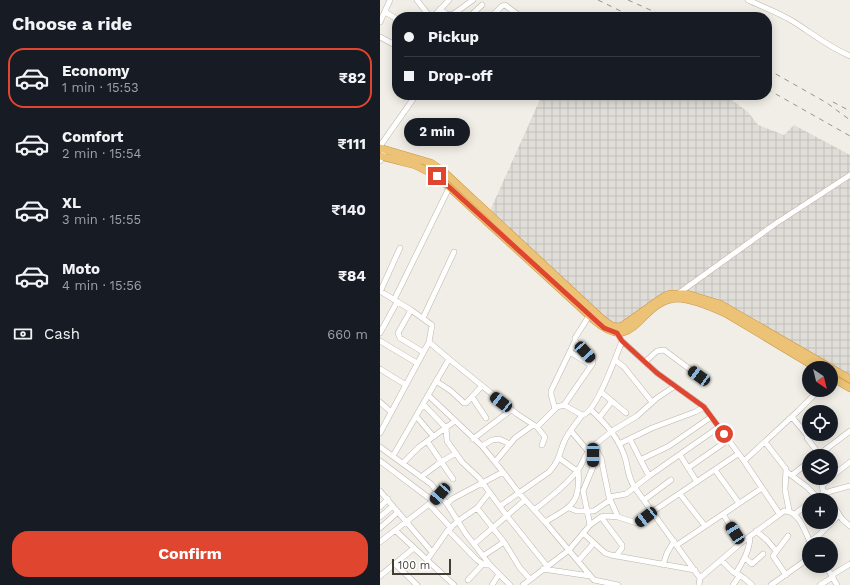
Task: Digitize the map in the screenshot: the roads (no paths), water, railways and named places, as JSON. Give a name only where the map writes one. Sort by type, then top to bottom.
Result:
[{"type":"highway","points":[[382,148],[430,163],[444,172],[602,319],[617,330]]},
{"type":"highway","points":[[381,158],[415,165],[437,176],[589,316],[604,328],[628,330],[664,302],[682,298],[727,314],[805,361]]},
{"type":"highway","points":[[617,330],[663,297],[670,294],[687,294],[720,304],[819,361]]},
{"type":"highway","points":[[838,372],[850,379]]},
{"type":"highway","points":[[838,381],[850,388]]},
{"type":"street","points":[[380,22],[390,0]]},
{"type":"street","points":[[417,0],[428,12]]},
{"type":"street","points":[[457,12],[472,0]]},
{"type":"street","points":[[748,0],[793,21],[817,38],[850,56]]},
{"type":"street","points":[[437,12],[445,1]]},
{"type":"street","points":[[474,12],[482,5]]},
{"type":"street","points":[[497,12],[502,6],[505,5],[514,12]]},
{"type":"street","points":[[440,9],[444,12]]},
{"type":"street","points":[[385,12],[392,16]]},
{"type":"street","points":[[380,37],[392,43]]},
{"type":"street","points":[[381,158],[382,148],[413,100]]},
{"type":"street","points":[[679,293],[775,224],[850,175]]},
{"type":"street","points":[[380,333],[449,188]]},
{"type":"street","points":[[380,299],[381,292],[400,248]]},
{"type":"street","points":[[423,318],[454,252]]},
{"type":"street","points":[[380,433],[429,342],[432,325],[412,310],[381,292]]},
{"type":"street","points":[[412,310],[398,335],[403,340],[423,352]]},
{"type":"street","points":[[555,410],[551,391],[570,352],[575,338],[589,316]]},
{"type":"street","points":[[617,330],[622,341],[657,373],[704,407],[744,461],[779,513]]},
{"type":"street","points":[[495,462],[515,438],[535,426],[555,410],[564,405],[591,366],[593,360],[575,340]]},
{"type":"street","points":[[380,341],[417,363]]},
{"type":"street","points":[[500,506],[549,472],[559,458],[565,440],[571,431],[582,416],[591,410],[601,392],[622,341]]},
{"type":"street","points":[[429,342],[511,410],[535,426],[545,438],[542,446]]},
{"type":"street","points":[[645,362],[656,351],[664,350],[699,376]]},
{"type":"street","points":[[570,352],[591,366]]},
{"type":"street","points":[[393,456],[449,359]]},
{"type":"street","points":[[615,360],[624,367],[652,402]]},
{"type":"street","points":[[380,369],[406,385]]},
{"type":"street","points":[[436,381],[451,391],[464,403],[482,387]]},
{"type":"street","points":[[534,510],[554,494],[578,470],[591,449],[612,431],[637,416],[652,402],[675,386]]},
{"type":"street","points":[[601,392],[626,413]]},
{"type":"street","points":[[428,395],[482,446],[519,493],[578,561],[594,583],[618,585]]},
{"type":"street","points":[[472,397],[486,418]]},
{"type":"street","points":[[744,461],[812,397]]},
{"type":"street","points":[[599,418],[612,401]]},
{"type":"street","points":[[380,402],[391,412]]},
{"type":"street","points":[[423,404],[446,428],[448,441],[456,453],[467,467],[479,478],[545,568],[590,576]]},
{"type":"street","points":[[564,405],[582,416]]},
{"type":"street","points":[[619,444],[652,428],[695,412],[704,407]]},
{"type":"street","points":[[473,439],[511,410]]},
{"type":"street","points":[[591,410],[612,431],[626,460],[629,476],[634,488],[695,570],[700,578],[699,585]]},
{"type":"street","points":[[416,416],[433,436]]},
{"type":"street","points":[[640,459],[651,456],[669,446],[711,417]]},
{"type":"street","points":[[792,417],[802,428]]},
{"type":"street","points":[[403,463],[433,436],[455,421]]},
{"type":"street","points":[[569,508],[594,511],[610,499],[624,495],[719,427]]},
{"type":"street","points":[[571,431],[602,458],[610,499],[618,517]]},
{"type":"street","points":[[826,449],[850,431]]},
{"type":"street","points":[[482,446],[492,440],[499,439],[510,444]]},
{"type":"street","points":[[630,439],[649,476]]},
{"type":"street","points":[[688,468],[728,440]]},
{"type":"street","points":[[427,441],[453,479]]},
{"type":"street","points":[[765,442],[789,473],[808,487],[812,493]]},
{"type":"street","points":[[380,447],[431,484],[440,494],[490,565],[510,585]]},
{"type":"street","points":[[590,525],[583,491],[593,467],[593,455],[591,449]]},
{"type":"street","points":[[421,477],[456,453]]},
{"type":"street","points":[[523,585],[569,550],[590,525],[601,517],[618,517],[637,523],[738,454]]},
{"type":"street","points":[[680,455],[697,482]]},
{"type":"street","points":[[559,458],[578,470]]},
{"type":"street","points":[[380,461],[431,503],[449,529],[477,560],[483,564],[490,565]]},
{"type":"street","points":[[838,472],[850,462]]},
{"type":"street","points":[[802,466],[789,473],[785,490],[789,510],[795,514],[808,537]]},
{"type":"street","points":[[545,522],[569,508],[578,493],[578,470]]},
{"type":"street","points":[[715,470],[739,503]]},
{"type":"street","points":[[447,504],[452,499],[503,472]]},
{"type":"street","points":[[644,500],[671,480]]},
{"type":"street","points":[[823,485],[824,493],[850,486]]},
{"type":"street","points":[[663,565],[667,553],[676,543],[705,526],[762,488]]},
{"type":"street","points":[[381,493],[388,499],[432,552]]},
{"type":"street","points":[[427,560],[449,529],[477,508],[489,493]]},
{"type":"street","points":[[380,542],[431,503],[440,494]]},
{"type":"street","points":[[680,494],[705,526]]},
{"type":"street","points":[[380,507],[388,499]]},
{"type":"street","points":[[474,544],[525,500]]},
{"type":"street","points":[[380,517],[393,506]]},
{"type":"street","points":[[477,508],[493,527],[530,579]]},
{"type":"street","points":[[795,514],[802,508]]},
{"type":"street","points":[[700,578],[779,513],[789,510]]},
{"type":"street","points":[[380,528],[398,512]]},
{"type":"street","points":[[723,514],[741,543]]},
{"type":"street","points":[[817,537],[839,515],[848,522]]},
{"type":"street","points":[[601,517],[622,546],[616,556]]},
{"type":"street","points":[[396,531],[454,585]]},
{"type":"street","points":[[756,531],[767,540],[776,552]]},
{"type":"street","points":[[583,533],[605,553],[695,570]]},
{"type":"street","points":[[733,585],[750,546],[750,536]]},
{"type":"street","points":[[786,575],[774,557],[788,536]]},
{"type":"street","points":[[483,556],[504,542]]},
{"type":"street","points":[[578,561],[594,543]]},
{"type":"street","points":[[380,576],[414,548]]},
{"type":"street","points":[[745,558],[752,564],[763,554]]},
{"type":"street","points":[[721,560],[733,572],[752,585]]},
{"type":"street","points":[[771,585],[802,563]]},
{"type":"street","points":[[395,564],[416,585]]},
{"type":"street","points":[[468,580],[483,564]]},
{"type":"street","points":[[820,585],[850,564]]},
{"type":"street","points":[[830,573],[837,585]]},
{"type":"street","points":[[492,585],[499,574]]},
{"type":"railway","points":[[598,0],[623,12]]},
{"type":"railway","points":[[628,0],[655,12]]},
{"type":"railway","points":[[772,72],[827,103],[850,120]]},
{"type":"railway","points":[[772,92],[850,136]]},
{"type":"railway","points":[[833,102],[850,111]]}]
